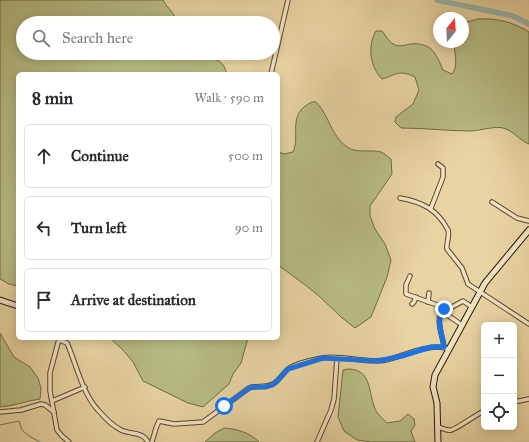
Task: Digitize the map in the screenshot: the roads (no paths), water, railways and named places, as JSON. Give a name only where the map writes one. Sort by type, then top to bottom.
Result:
[{"type":"street","points":[[280,35],[288,0]]},
{"type":"street","points":[[271,72],[274,60]]},
{"type":"street","points":[[431,208],[442,177],[443,168],[438,164]]},
{"type":"street","points":[[400,198],[419,202],[431,208],[449,232],[447,249],[462,268],[468,284],[529,324]]},
{"type":"street","points":[[492,202],[518,218],[529,221]]},
{"type":"street","points":[[438,442],[436,403],[433,387],[434,378],[446,348],[462,325],[491,274],[529,230]]},
{"type":"street","points":[[410,276],[406,285],[406,294],[440,306],[462,325]]},
{"type":"street","points":[[428,293],[428,302]]},
{"type":"street","points":[[412,304],[416,298]]},
{"type":"street","points":[[0,300],[16,305]]},
{"type":"street","points":[[446,348],[439,318],[444,311],[463,301],[472,307]]},
{"type":"street","points":[[59,340],[49,378],[57,430],[69,442]]},
{"type":"street","points":[[61,340],[67,343],[75,366],[97,409],[122,430],[144,436],[148,442]]},
{"type":"street","points":[[152,442],[159,421],[174,424],[203,422],[249,388],[272,385],[288,369],[294,366],[323,358],[378,361],[402,356],[431,347],[446,348]]},
{"type":"street","points":[[317,442],[331,410],[334,399],[337,358]]},
{"type":"street","points":[[52,401],[85,387]]},
{"type":"street","points":[[517,401],[529,399]]},
{"type":"street","points":[[0,412],[14,412],[43,404],[54,412]]},
{"type":"street","points":[[438,427],[453,430],[481,412]]},
{"type":"waterway","points":[[437,0],[513,16],[529,24]]},
{"type":"waterway","points":[[0,425],[19,421],[22,430],[40,442]]}]
